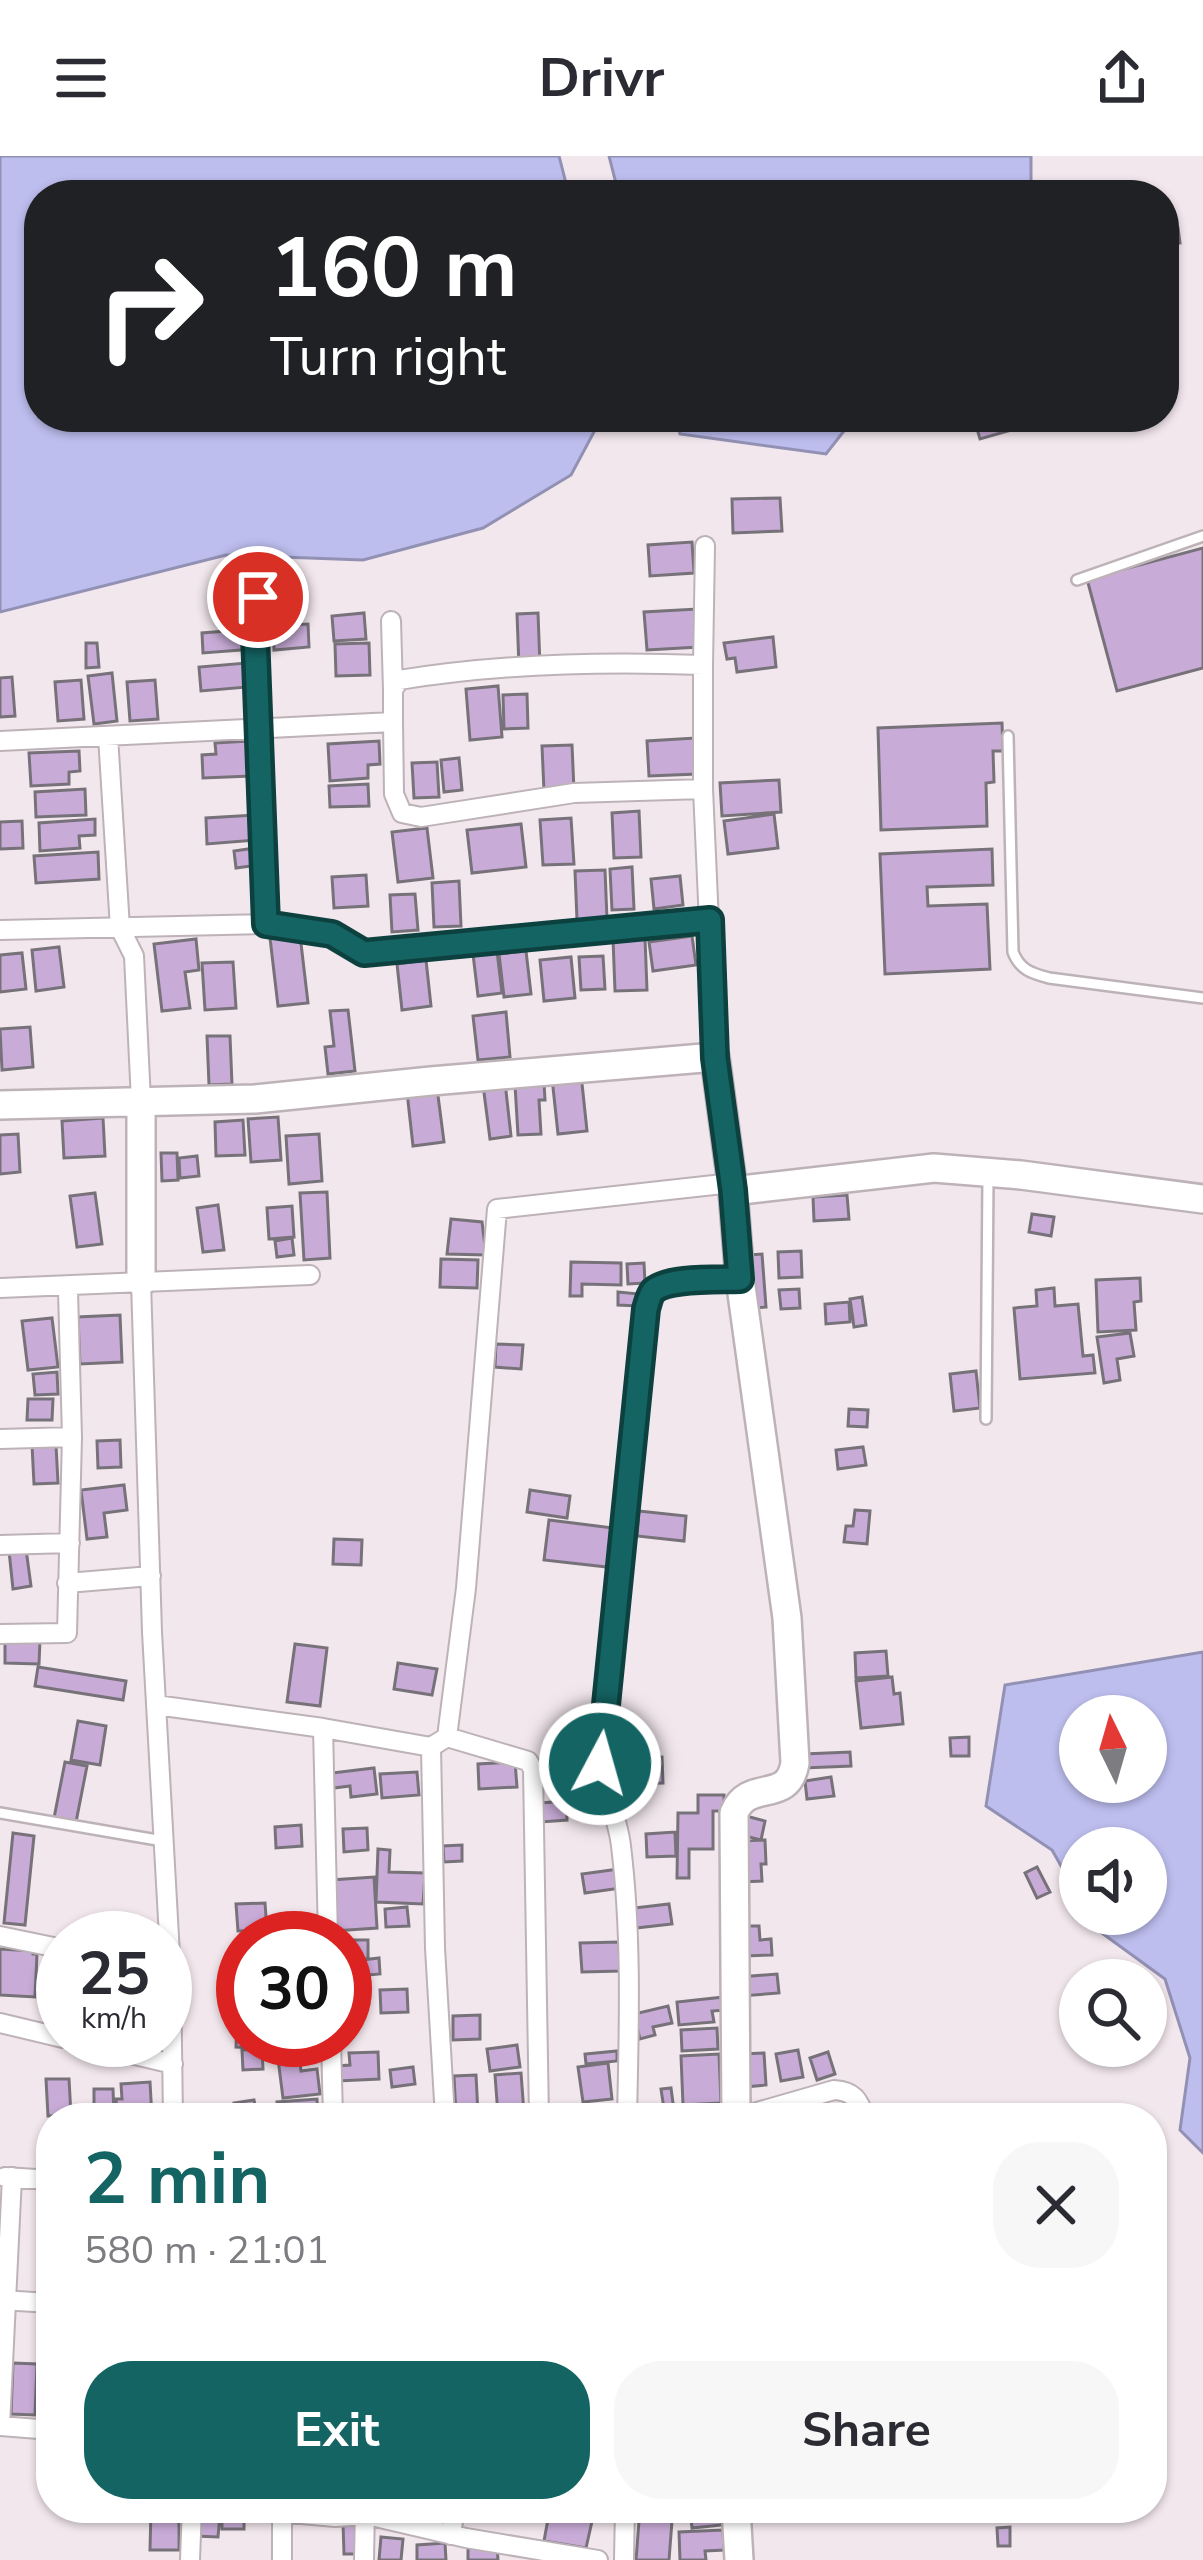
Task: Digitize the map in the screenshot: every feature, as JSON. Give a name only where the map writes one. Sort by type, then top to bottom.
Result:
[{"type":"street","points":[[705,546],[703,788],[715,1058],[740,1279],[788,1618],[795,1763],[793,1778],[784,1787],[749,1794],[734,1813],[736,2103]]},
{"type":"street","points":[[258,597],[255,634],[266,924]]},
{"type":"street","points":[[391,621],[394,794],[402,813],[421,818],[574,793],[703,788]]},
{"type":"street","points":[[393,690],[399,680],[506,669],[704,665]]},
{"type":"street","points":[[0,741],[393,722]]},
{"type":"street","points":[[108,736],[120,928],[134,956],[141,1102],[141,1282],[166,1911]]},
{"type":"street","points":[[0,930],[266,924],[332,934],[364,953],[710,920]]},
{"type":"street","points":[[0,1105],[255,1099],[715,1058]]},
{"type":"street","points":[[444,2103],[435,1948],[439,1742],[468,1567],[497,1209],[934,1168],[1203,1198]]},
{"type":"street","points":[[0,1288],[310,1275]]},
{"type":"street","points":[[626,2103],[628,1930],[621,1842],[600,1764],[646,1309],[650,1294],[658,1288],[740,1279]]},
{"type":"street","points":[[0,1634],[67,1634],[72,1437],[68,1292]]},
{"type":"street","points":[[0,1439],[72,1437]]},
{"type":"street","points":[[0,1545],[70,1543]]},
{"type":"street","points":[[67,1583],[151,1576]]},
{"type":"street","points":[[156,1705],[439,1742],[527,1761],[533,1769],[539,2103]]},
{"type":"street","points":[[322,1728],[327,1911]]},
{"type":"street","points":[[0,1936],[36,1943]]},
{"type":"street","points":[[0,2024],[36,2032]]},
{"type":"street","points":[[173,2067],[173,2103]]},
{"type":"street","points":[[332,2067],[333,2103]]},
{"type":"street","points":[[789,2103],[835,2090],[847,2090],[859,2103]]},
{"type":"street","points":[[36,2179],[6,2177],[0,2426],[36,2429]]},
{"type":"street","points":[[4,2301],[36,2302]]},
{"type":"street","points":[[190,2560],[191,2523]]},
{"type":"street","points":[[282,2523],[282,2560]]},
{"type":"street","points":[[364,2560],[366,2523]]},
{"type":"street","points":[[411,2523],[557,2557],[598,2560]]},
{"type":"street","points":[[457,2523],[464,2560]]},
{"type":"street","points":[[624,2560],[625,2523]]},
{"type":"street","points":[[737,2523],[739,2560]]},
{"type":"lane","points":[[1077,580],[1203,536]]},
{"type":"lane","points":[[1008,736],[1013,952],[1018,963],[1030,973],[1049,978],[1203,998]]},
{"type":"lane","points":[[986,1419],[988,1172]]},
{"type":"lane","points":[[0,1813],[164,1840]]},
{"type":"water","points":[[0,156],[559,156],[565,180],[24,180],[24,432],[594,432],[571,475],[483,528],[363,560],[226,555],[0,612]]},
{"type":"water","points":[[609,156],[1031,156],[1031,180],[615,180]]},
{"type":"water","points":[[680,432],[843,432],[826,454]]},
{"type":"water","points":[[1203,1652],[1203,2153],[1180,2130],[1190,2058],[1167,1985],[1167,1959],[1138,1959],[1104,1935],[1167,1935],[1167,1827],[1059,1827],[1059,1862],[1052,1850],[986,1806],[1005,1685]]},
{"type":"building","points":[[978,432],[1004,432],[980,439]]},
{"type":"building","points":[[780,498],[782,531],[733,533],[732,499]]},
{"type":"building","points":[[692,542],[694,573],[650,576],[648,545]]},
{"type":"building","points":[[1203,548],[1203,668],[1117,691],[1087,579]]},
{"type":"building","points":[[697,609],[699,647],[647,650],[644,612]]},
{"type":"building","points":[[364,613],[366,639],[334,641],[332,616]]},
{"type":"building","points":[[538,613],[540,666],[519,667],[517,614]]},
{"type":"building","points":[[308,624],[309,647],[274,650],[273,626]]},
{"type":"building","points":[[252,629],[253,649],[203,653],[202,633]]},
{"type":"building","points":[[773,637],[776,667],[737,672],[735,658],[727,659],[724,643]]},
{"type":"building","points":[[86,643],[97,643],[99,667],[86,668]]},
{"type":"building","points":[[369,643],[370,675],[336,676],[335,644]]},
{"type":"building","points":[[246,663],[248,687],[201,691],[199,667]]},
{"type":"building","points":[[112,673],[117,721],[94,724],[88,676]]},
{"type":"building","points":[[12,677],[15,716],[0,717],[0,678]]},
{"type":"building","points":[[81,680],[84,719],[58,721],[55,682]]},
{"type":"building","points":[[155,680],[158,719],[130,721],[127,682]]},
{"type":"building","points":[[498,686],[502,737],[470,740],[466,689]]},
{"type":"building","points":[[527,694],[528,728],[504,729],[503,695]]},
{"type":"building","points":[[1002,723],[1003,751],[993,751],[994,782],[986,783],[987,826],[881,830],[878,728]]},
{"type":"building","points":[[695,738],[697,774],[649,776],[647,741]]},
{"type":"building","points":[[249,741],[251,776],[203,778],[202,755],[216,754],[215,743]]},
{"type":"building","points":[[379,741],[380,764],[368,765],[368,778],[330,781],[328,744]]},
{"type":"building","points":[[572,745],[574,790],[544,791],[542,746]]},
{"type":"building","points":[[79,751],[80,771],[69,772],[69,784],[31,786],[29,753]]},
{"type":"building","points":[[459,758],[462,790],[444,792],[441,760]]},
{"type":"building","points":[[437,762],[439,797],[414,798],[412,763]]},
{"type":"building","points":[[779,780],[781,812],[722,816],[720,783]]},
{"type":"building","points":[[368,784],[369,806],[330,807],[329,786]]},
{"type":"building","points":[[85,789],[86,815],[36,817],[35,792]]},
{"type":"building","points":[[639,811],[641,857],[614,858],[612,813]]},
{"type":"building","points":[[774,814],[778,848],[728,854],[724,821]]},
{"type":"building","points":[[255,815],[257,840],[207,844],[206,818]]},
{"type":"building","points":[[571,818],[574,864],[543,865],[540,820]]},
{"type":"building","points":[[95,819],[95,835],[79,836],[80,848],[40,851],[39,823]]},
{"type":"building","points":[[22,821],[23,848],[0,849],[0,822]]},
{"type":"building","points":[[521,824],[526,867],[472,873],[467,830]]},
{"type":"building","points":[[427,828],[433,878],[398,882],[392,832]]},
{"type":"building","points":[[255,848],[257,865],[236,868],[234,851]]},
{"type":"building","points":[[992,849],[993,885],[927,887],[928,906],[987,904],[990,969],[885,974],[880,854]]},
{"type":"building","points":[[98,852],[99,879],[36,883],[34,856]]},
{"type":"building","points":[[632,867],[634,909],[612,910],[610,869]]},
{"type":"building","points":[[605,870],[607,919],[577,920],[575,871]]},
{"type":"building","points":[[366,875],[368,906],[334,908],[332,877]]},
{"type":"building","points":[[680,876],[683,905],[654,909],[651,879]]},
{"type":"building","points":[[459,881],[461,926],[434,927],[432,883]]},
{"type":"building","points":[[415,894],[418,930],[392,932],[390,895]]},
{"type":"building","points":[[300,935],[308,1003],[278,1006],[270,938]]},
{"type":"building","points":[[692,936],[696,965],[653,971],[649,942]]},
{"type":"building","points":[[645,938],[647,990],[615,991],[613,939]]},
{"type":"building","points":[[196,939],[199,970],[185,972],[190,1008],[162,1011],[154,944]]},
{"type":"building","points":[[59,947],[64,987],[36,991],[32,950]]},
{"type":"building","points":[[497,951],[502,993],[478,996],[473,954]]},
{"type":"building","points":[[526,951],[531,994],[504,997],[499,954]]},
{"type":"building","points":[[22,953],[26,989],[0,992],[0,955]]},
{"type":"building","points":[[603,956],[605,989],[581,990],[579,957]]},
{"type":"building","points":[[571,957],[575,998],[544,1001],[540,960]]},
{"type":"building","points":[[426,960],[431,1006],[402,1010],[397,964]]},
{"type":"building","points":[[233,962],[236,1008],[205,1010],[202,963]]},
{"type":"building","points":[[348,1010],[355,1071],[328,1074],[325,1047],[334,1046],[330,1011]]},
{"type":"building","points":[[506,1012],[510,1057],[478,1060],[473,1016]]},
{"type":"building","points":[[30,1027],[33,1067],[2,1070],[0,1029]]},
{"type":"building","points":[[207,1036],[230,1036],[232,1084],[209,1085]]},
{"type":"building","points":[[581,1074],[587,1131],[558,1134],[552,1078]]},
{"type":"building","points":[[505,1082],[511,1136],[490,1139],[483,1085]]},
{"type":"building","points":[[544,1083],[545,1100],[539,1100],[541,1134],[518,1135],[515,1085]]},
{"type":"building","points":[[437,1088],[444,1142],[413,1146],[407,1092]]},
{"type":"building","points":[[278,1117],[281,1160],[251,1162],[248,1119]]},
{"type":"building","points":[[103,1118],[105,1156],[64,1158],[62,1121]]},
{"type":"building","points":[[243,1120],[245,1155],[216,1156],[215,1122]]},
{"type":"building","points":[[18,1134],[20,1172],[0,1174],[0,1135]]},
{"type":"building","points":[[319,1134],[322,1181],[289,1184],[286,1136]]},
{"type":"building","points":[[161,1153],[177,1153],[178,1180],[162,1181]]},
{"type":"building","points":[[197,1156],[199,1176],[180,1178],[179,1158]]},
{"type":"building","points":[[327,1192],[330,1258],[304,1260],[300,1193]]},
{"type":"building","points":[[95,1193],[102,1244],[77,1247],[70,1196]]},
{"type":"building","points":[[847,1195],[849,1219],[814,1221],[813,1197]]},
{"type":"building","points":[[218,1205],[224,1250],[203,1252],[197,1208]]},
{"type":"building","points":[[292,1206],[294,1237],[269,1239],[267,1208]]},
{"type":"building","points":[[1032,1214],[1054,1217],[1051,1236],[1029,1232]]},
{"type":"building","points":[[451,1219],[482,1222],[486,1255],[447,1254]]},
{"type":"building","points":[[292,1238],[294,1255],[277,1257],[275,1241]]},
{"type":"building","points":[[801,1251],[802,1277],[779,1278],[778,1252]]},
{"type":"building","points":[[762,1254],[766,1307],[753,1308],[749,1255]]},
{"type":"building","points":[[441,1259],[478,1260],[477,1288],[440,1287]]},
{"type":"building","points":[[571,1262],[621,1263],[621,1285],[582,1284],[582,1296],[570,1296]]},
{"type":"building","points":[[644,1263],[645,1283],[628,1284],[627,1264]]},
{"type":"building","points":[[1140,1278],[1141,1301],[1134,1302],[1136,1330],[1098,1332],[1096,1280]]},
{"type":"building","points":[[1054,1288],[1055,1306],[1078,1304],[1083,1356],[1093,1355],[1095,1373],[1020,1379],[1014,1308],[1037,1306],[1036,1290]]},
{"type":"building","points":[[799,1289],[800,1308],[781,1309],[779,1290]]},
{"type":"building","points":[[618,1292],[639,1294],[638,1306],[618,1305]]},
{"type":"building","points":[[862,1297],[866,1325],[854,1327],[850,1299]]},
{"type":"building","points":[[849,1302],[850,1322],[826,1324],[825,1304]]},
{"type":"building","points":[[120,1315],[122,1362],[80,1364],[78,1317]]},
{"type":"building","points":[[52,1318],[58,1367],[28,1370],[22,1321]]},
{"type":"building","points":[[1130,1333],[1134,1356],[1117,1359],[1120,1380],[1104,1383],[1097,1337]]},
{"type":"building","points":[[496,1344],[523,1345],[521,1369],[495,1367]]},
{"type":"building","points":[[976,1371],[980,1408],[954,1411],[950,1374]]},
{"type":"building","points":[[57,1372],[58,1394],[35,1395],[33,1374]]},
{"type":"building","points":[[28,1399],[53,1399],[52,1420],[27,1420]]},
{"type":"building","points":[[849,1409],[868,1410],[867,1427],[848,1426]]},
{"type":"building","points":[[120,1440],[121,1467],[98,1468],[97,1441]]},
{"type":"building","points":[[32,1445],[56,1445],[58,1483],[34,1484]]},
{"type":"building","points":[[863,1447],[866,1465],[838,1469],[836,1450]]},
{"type":"building","points":[[124,1485],[127,1510],[104,1513],[107,1537],[87,1539],[81,1490]]},
{"type":"building","points":[[530,1490],[570,1496],[567,1518],[527,1512]]},
{"type":"building","points":[[855,1510],[870,1511],[867,1544],[844,1542]]},
{"type":"building","points":[[639,1511],[686,1516],[684,1541],[637,1536]]},
{"type":"building","points":[[549,1520],[621,1529],[616,1568],[544,1560]]},
{"type":"building","points":[[334,1539],[362,1540],[361,1565],[333,1564]]},
{"type":"building","points":[[26,1549],[31,1586],[13,1589],[9,1551]]},
{"type":"building","points":[[5,1639],[40,1640],[39,1664],[5,1663]]},
{"type":"building","points":[[295,1644],[327,1648],[320,1706],[287,1702]]},
{"type":"building","points":[[886,1651],[888,1676],[856,1678],[855,1653]]},
{"type":"building","points":[[398,1663],[437,1669],[432,1695],[394,1689]]},
{"type":"building","points":[[38,1667],[126,1681],[123,1700],[35,1686]]},
{"type":"building","points":[[892,1677],[894,1694],[900,1693],[903,1724],[861,1728],[856,1681]]},
{"type":"building","points":[[78,1721],[106,1726],[100,1765],[71,1760]]},
{"type":"building","points":[[969,1737],[969,1756],[951,1756],[950,1738]]},
{"type":"building","points":[[850,1752],[851,1766],[804,1768],[804,1754]]},
{"type":"building","points":[[662,1757],[663,1783],[623,1784],[622,1758]]},
{"type":"building","points":[[65,1762],[87,1766],[76,1822],[54,1818]]},
{"type":"building","points":[[515,1762],[517,1787],[479,1789],[478,1764]]},
{"type":"building","points":[[374,1768],[377,1794],[351,1797],[350,1786],[334,1788],[332,1773]]},
{"type":"building","points":[[417,1772],[419,1795],[382,1798],[380,1774]]},
{"type":"building","points":[[831,1777],[834,1796],[807,1799],[805,1781]]},
{"type":"building","points":[[698,1795],[724,1795],[724,1811],[713,1811],[713,1849],[689,1849],[689,1878],[677,1878],[678,1813],[698,1813]]},
{"type":"building","points":[[566,1801],[567,1820],[541,1822],[540,1803]]},
{"type":"building","points":[[746,1816],[765,1821],[761,1840],[741,1835]]},
{"type":"building","points":[[301,1825],[302,1846],[276,1848],[275,1827]]},
{"type":"building","points":[[367,1828],[368,1850],[344,1852],[343,1829]]},
{"type":"building","points":[[675,1832],[676,1856],[647,1857],[646,1834]]},
{"type":"building","points":[[13,1833],[34,1836],[25,1925],[4,1923]]},
{"type":"building","points":[[765,1840],[762,1881],[742,1882],[741,1841]]},
{"type":"building","points":[[462,1845],[462,1861],[444,1862],[443,1846]]},
{"type":"building","points":[[378,1849],[390,1850],[389,1872],[425,1873],[423,1904],[376,1902]]},
{"type":"building","points":[[1037,1867],[1050,1892],[1037,1898],[1025,1873]]},
{"type":"building","points":[[619,1869],[621,1888],[585,1893],[582,1874]]},
{"type":"building","points":[[374,1877],[377,1928],[372,1928],[372,1911],[333,1911],[331,1880]]},
{"type":"building","points":[[265,1903],[266,1911],[237,1911],[236,1904]]},
{"type":"building","points":[[669,1904],[672,1924],[636,1928],[634,1908]]},
{"type":"building","points":[[407,1907],[409,1926],[386,1927],[385,1909]]},
{"type":"building","points":[[743,1926],[759,1926],[760,1940],[771,1939],[772,1955],[745,1956]]},
{"type":"building","points":[[619,1942],[620,1971],[582,1972],[580,1943]]},
{"type":"building","points":[[0,1949],[33,1951],[35,1997],[0,1995]]},
{"type":"building","points":[[379,1958],[380,1974],[372,1975],[372,1959]]},
{"type":"building","points":[[777,1974],[779,1993],[741,1996],[740,1977]]},
{"type":"building","points":[[407,1989],[408,2012],[381,2013],[380,1990]]},
{"type":"building","points":[[724,1997],[725,2010],[712,2011],[714,2022],[679,2025],[677,2002]]},
{"type":"building","points":[[668,2006],[672,2023],[653,2027],[655,2035],[640,2039],[634,2014]]},
{"type":"building","points":[[480,2015],[480,2039],[453,2040],[453,2016]]},
{"type":"building","points":[[717,2028],[718,2049],[682,2051],[681,2030]]},
{"type":"building","points":[[517,2045],[520,2067],[490,2071],[487,2049]]},
{"type":"building","points":[[798,2050],[803,2077],[781,2081],[776,2054]]},
{"type":"building","points":[[617,2051],[617,2061],[586,2064],[585,2054]]},
{"type":"building","points":[[372,2052],[378,2052],[379,2079],[338,2081],[337,2067],[372,2067]]},
{"type":"building","points":[[828,2052],[835,2074],[817,2080],[810,2058]]},
{"type":"building","points":[[764,2053],[766,2085],[744,2087],[742,2054]]},
{"type":"building","points":[[719,2054],[721,2103],[683,2103],[681,2056]]},
{"type":"building","points":[[608,2063],[612,2099],[583,2102],[578,2067]]},
{"type":"building","points":[[279,2067],[317,2069],[320,2094],[283,2098]]},
{"type":"building","points":[[413,2067],[415,2084],[392,2087],[390,2070]]},
{"type":"building","points":[[521,2073],[523,2103],[497,2103],[495,2075]]},
{"type":"building","points":[[476,2075],[477,2103],[455,2103],[454,2076]]},
{"type":"building","points":[[46,2079],[69,2079],[70,2103],[47,2103]]},
{"type":"building","points":[[150,2082],[151,2103],[116,2103],[122,2099],[121,2084]]},
{"type":"building","points":[[671,2088],[673,2103],[663,2103],[661,2089]]},
{"type":"building","points":[[94,2089],[113,2089],[114,2103],[94,2103]]},
{"type":"building","points":[[317,2099],[317,2103],[277,2103]]},
{"type":"building","points":[[13,2363],[36,2364],[35,2415],[11,2414]]},
{"type":"building","points":[[151,2523],[179,2523],[179,2550],[150,2550]]},
{"type":"building","points":[[196,2523],[219,2523],[218,2537],[195,2536]]},
{"type":"building","points":[[222,2523],[244,2523],[244,2529],[222,2529]]},
{"type":"building","points":[[343,2523],[356,2523],[357,2554],[344,2554]]},
{"type":"building","points":[[547,2523],[592,2523],[586,2548],[544,2541]]},
{"type":"building","points":[[639,2523],[672,2523],[669,2560],[636,2560]]},
{"type":"building","points":[[692,2523],[722,2523],[722,2525],[692,2528]]},
{"type":"building","points":[[1010,2527],[1010,2546],[998,2546],[997,2528]]},
{"type":"building","points":[[723,2530],[724,2550],[705,2551],[706,2560],[680,2560],[679,2532]]},
{"type":"building","points":[[381,2537],[403,2539],[401,2560],[379,2560]]},
{"type":"building","points":[[445,2543],[446,2560],[417,2560],[417,2545]]},
{"type":"building","points":[[497,2546],[498,2560],[468,2560],[468,2547]]},
{"type":"route","points":[[258,597],[255,634],[266,924],[332,934],[364,953],[710,920],[715,1058],[740,1279],[674,1283],[650,1294],[600,1764]]}]
